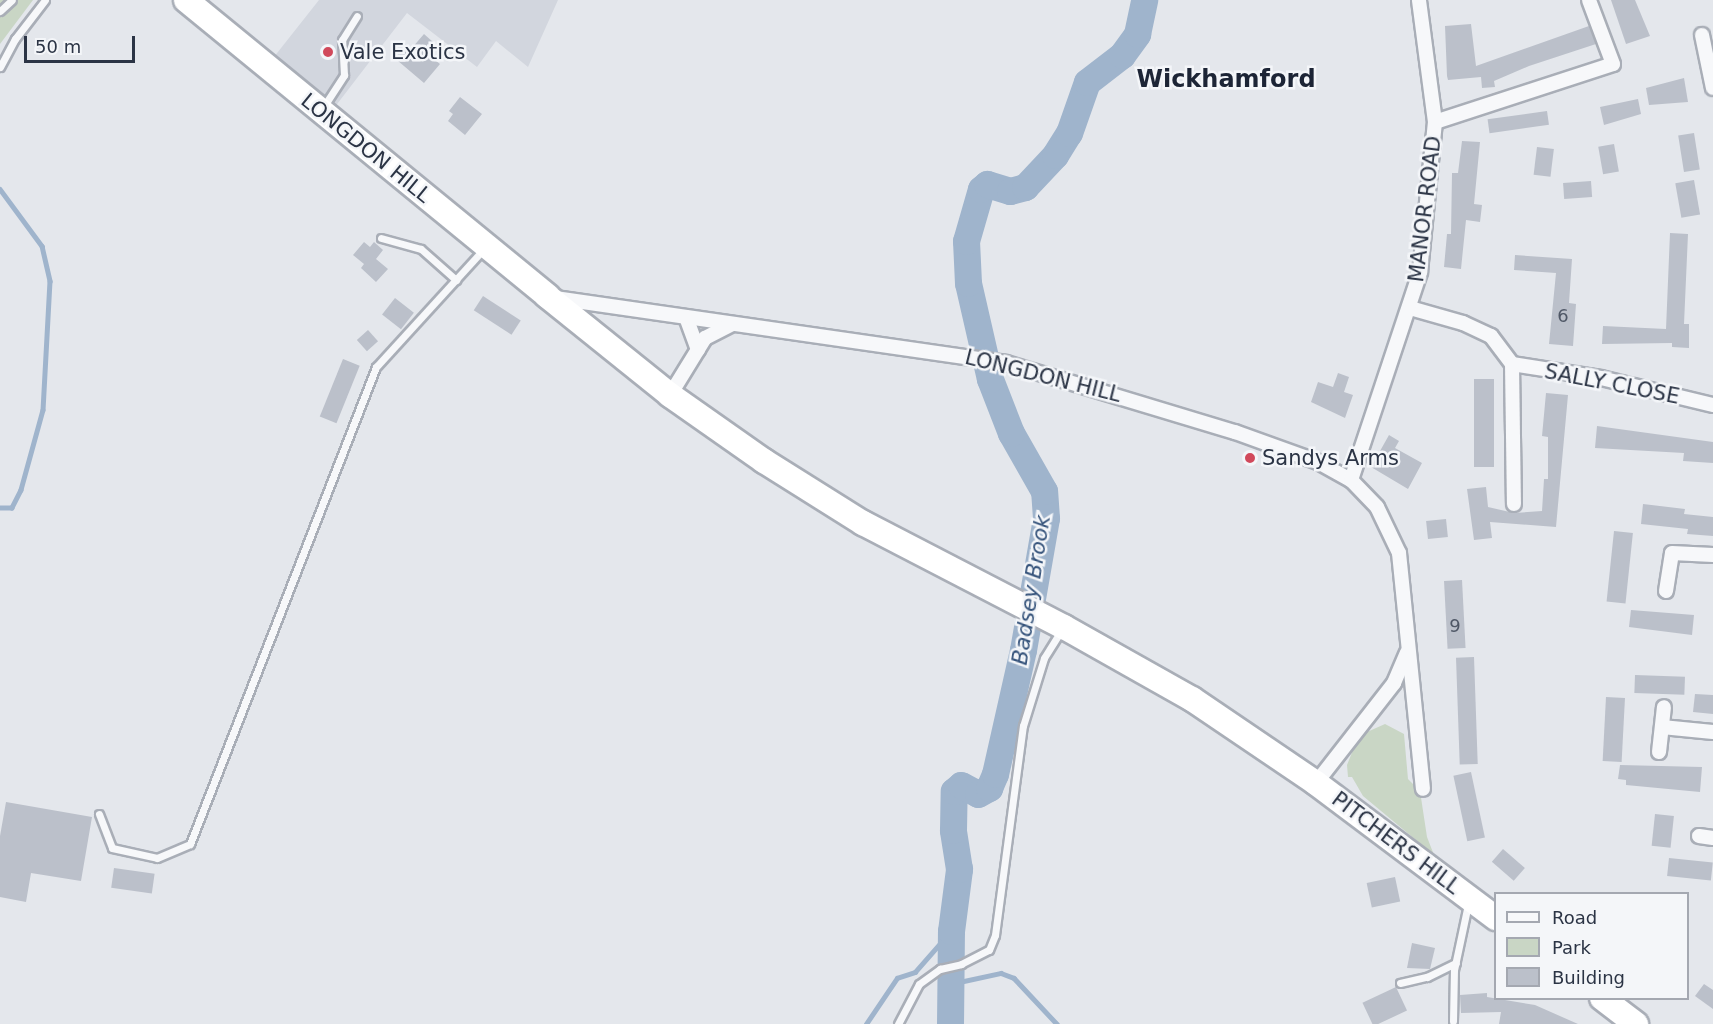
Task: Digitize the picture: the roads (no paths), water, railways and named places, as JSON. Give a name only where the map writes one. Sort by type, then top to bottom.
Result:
[{"type":"highway","name":"LONGDON HILL","points":[[186,0],[670,395],[835,506],[1154,676],[1316,783]]},
{"type":"highway","name":"PITCHERS HILL","points":[[1316,783],[1494,916]]},
{"type":"highway","points":[[1603,1000],[1636,1024]]},
{"type":"street","name":"MANOR ROAD","points":[[1351,480],[1410,308],[1420,272],[1435,122],[1419,0]]},
{"type":"street","points":[[1435,122],[1613,64],[1589,0]]},
{"type":"street","points":[[1702,35],[1713,88]]},
{"type":"street","name":"LONGDON HILL","points":[[547,296],[731,325],[1006,363],[1235,432],[1318,462],[1351,480]]},
{"type":"street","points":[[1410,308],[1463,323],[1491,336],[1512,364],[1514,504]]},
{"type":"street","points":[[686,317],[698,350]]},
{"type":"street","points":[[670,395],[705,338],[731,325]]},
{"type":"street","name":"SALLY CLOSE","points":[[1512,364],[1601,378],[1713,405]]},
{"type":"street","name":"PITCHERS HILL","points":[[1351,480],[1377,507],[1399,553],[1423,789]]},
{"type":"street","points":[[1666,591],[1672,553],[1713,555]]},
{"type":"street","name":"PITCHERS HILL","points":[[1316,783],[1394,683],[1404,666],[1408,645]]},
{"type":"street","points":[[1659,752],[1664,707]]},
{"type":"street","points":[[1662,727],[1713,732]]},
{"type":"lane","points":[[0,11],[12,0]]},
{"type":"lane","points":[[0,67],[15,39],[45,0]]},
{"type":"lane","points":[[321,111],[344,75],[342,40],[357,16]]},
{"type":"lane","points":[[381,238],[421,249],[456,280]]},
{"type":"lane","points":[[99,814],[112,848],[157,858],[190,844],[376,367],[486,247]]},
{"type":"lane","points":[[898,1024],[919,984],[940,969],[961,964],[989,950],[995,935],[1023,726],[1044,658],[1058,624]]},
{"type":"lane","points":[[1453,1021],[1456,963],[1470,898]]},
{"type":"lane","points":[[1400,983],[1427,977],[1456,963]]},
{"type":"waterway","name":"Badsey Brook","points":[[950,1024],[951,931],[959,869],[953,830],[954,791],[961,785],[978,794],[989,788],[995,774],[1023,650],[1046,518],[1044,491],[1011,433],[990,379],[968,283],[966,241],[981,189],[987,184],[1010,191],[1025,187],[1055,155],[1069,133],[1087,82],[1122,55],[1137,34],[1144,0]]},
{"type":"waterway","points":[[0,189],[42,246],[50,281],[43,410],[21,490],[12,508],[0,508]]},
{"type":"waterway","points":[[866,1024],[897,978],[915,972],[951,931]]},
{"type":"waterway","points":[[950,984],[1001,973],[1014,978],[1057,1024]]},
{"type":"place","name":"Vale Exotics","points":[[328,52]]},
{"type":"place","name":"Sandys Arms","points":[[1250,458]]},
{"type":"district","name":"Wickhamford","points":[[1226,80]]}]
